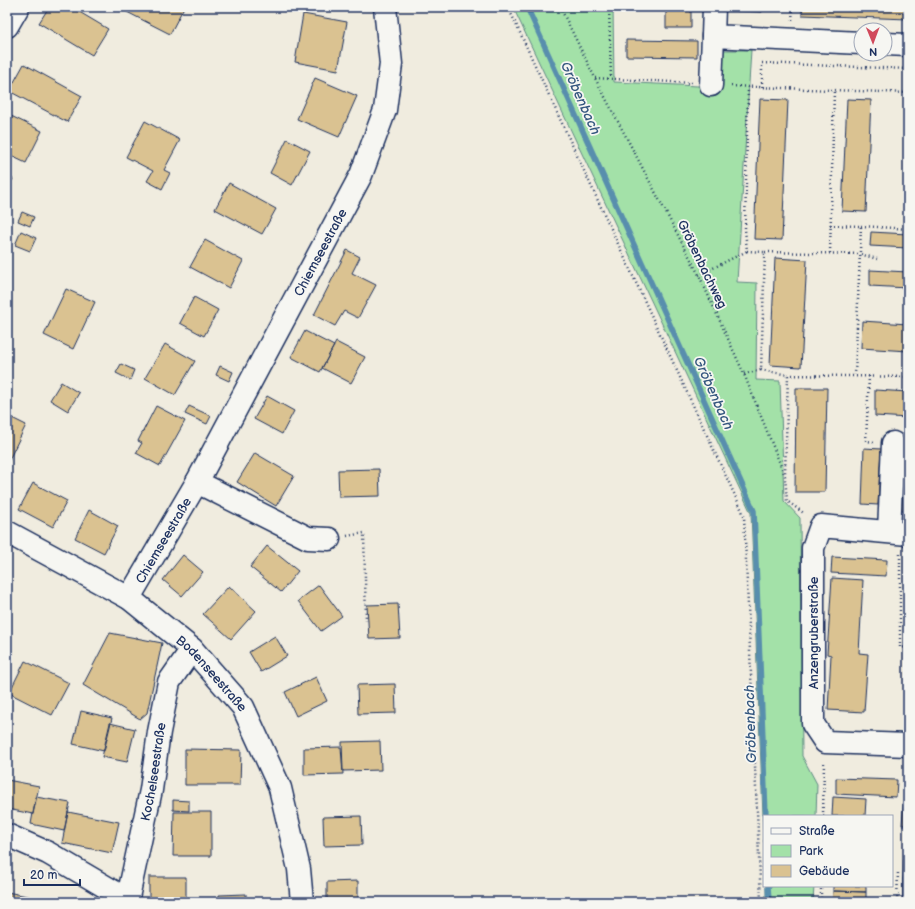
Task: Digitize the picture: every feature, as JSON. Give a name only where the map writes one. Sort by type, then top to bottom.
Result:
[{"type":"street","points":[[7,26],[18,7]]},
{"type":"street","name":"Chiemseestraße","points":[[129,598],[197,482],[361,175],[385,110],[390,64],[385,7]]},
{"type":"street","points":[[711,85],[714,7]]},
{"type":"street","points":[[713,36],[853,43]]},
{"type":"street","points":[[893,44],[908,44]]},
{"type":"street","points":[[821,526],[899,533],[893,443]]},
{"type":"street","name":"Chiemseestraße","points":[[197,482],[308,538],[329,539]]},
{"type":"street","name":"Anzengruberstraße","points":[[821,526],[813,548],[813,724],[825,742]]},
{"type":"street","name":"Bodenseestraße","points":[[7,532],[129,598],[192,649],[243,706],[280,788],[299,869],[302,902]]},
{"type":"street","name":"Kochelseestraße","points":[[7,835],[48,853],[127,901],[151,790],[159,732],[169,682],[192,649]]},
{"type":"street","points":[[825,742],[908,744]]},
{"type":"path","points":[[508,7],[744,515],[761,902]]},
{"type":"path","name":"Gröbenbachweg","points":[[560,7],[595,78],[699,275],[744,374],[785,476],[787,501],[821,526]]},
{"type":"path","points":[[609,7],[611,79]]},
{"type":"path","points":[[762,87],[762,63],[908,69]]},
{"type":"path","points":[[595,78],[748,87],[908,93]]},
{"type":"path","points":[[747,251],[745,229],[748,87]]},
{"type":"path","points":[[830,253],[834,90]]},
{"type":"path","points":[[830,225],[908,229],[908,214]]},
{"type":"path","points":[[855,375],[860,226]]},
{"type":"path","points":[[699,275],[747,251],[860,254],[877,260]]},
{"type":"path","points":[[761,370],[765,252]]},
{"type":"path","points":[[744,374],[761,370],[788,375],[908,377]]},
{"type":"path","points":[[785,476],[788,375]]},
{"type":"path","points":[[866,441],[869,376]]},
{"type":"path","points":[[329,539],[364,533],[366,622]]},
{"type":"path","points":[[899,533],[900,648],[908,648]]},
{"type":"path","points":[[823,815],[825,742]]},
{"type":"path","points":[[897,902],[898,872]]},
{"type":"path","points":[[821,887],[821,902]]},
{"type":"green space","points":[[513,7],[613,7],[614,82],[719,87],[722,50],[751,50],[737,282],[757,283],[756,380],[780,381],[784,501],[800,518],[802,756],[817,784],[816,815],[763,815],[763,817],[751,513]]},
{"type":"green space","points":[[766,887],[814,887],[813,902],[766,902]]},
{"type":"building","points":[[49,7],[71,7],[108,29],[92,55],[39,23]]},
{"type":"building","points":[[127,7],[184,7],[170,34],[125,11]]},
{"type":"building","points":[[666,7],[692,7],[691,9],[666,9]]},
{"type":"building","points":[[738,7],[763,7],[762,12],[737,11]]},
{"type":"building","points":[[802,7],[908,7],[908,19],[802,15]]},
{"type":"building","points":[[666,9],[691,9],[691,28],[666,28]]},
{"type":"building","points":[[303,14],[347,22],[338,70],[295,62]]},
{"type":"building","points":[[626,40],[697,41],[697,57],[626,56]]},
{"type":"building","points":[[24,64],[82,96],[67,122],[9,91]]},
{"type":"building","points":[[315,78],[357,96],[339,137],[297,119]]},
{"type":"building","points":[[760,99],[788,100],[782,240],[754,239]]},
{"type":"building","points":[[847,99],[871,100],[866,212],[842,211]]},
{"type":"building","points":[[7,114],[42,131],[26,163],[7,154]]},
{"type":"building","points":[[145,121],[180,140],[164,170],[170,173],[162,189],[147,181],[153,171],[126,157]]},
{"type":"building","points":[[287,139],[310,151],[292,185],[270,173]]},
{"type":"building","points":[[7,175],[13,179],[7,189]]},
{"type":"building","points":[[229,183],[276,209],[262,234],[215,209]]},
{"type":"building","points":[[22,212],[34,217],[30,226],[18,221]]},
{"type":"building","points":[[21,231],[36,238],[30,251],[15,245]]},
{"type":"building","points":[[871,232],[908,234],[908,248],[870,246]]},
{"type":"building","points":[[205,240],[243,261],[229,288],[190,267]]},
{"type":"building","points":[[347,250],[360,257],[352,273],[376,285],[358,318],[344,311],[335,326],[314,315]]},
{"type":"building","points":[[775,258],[807,260],[801,367],[770,365]]},
{"type":"building","points":[[870,270],[908,272],[908,288],[870,286]]},
{"type":"building","points":[[66,289],[95,302],[73,349],[44,335]]},
{"type":"building","points":[[194,297],[218,310],[204,336],[180,323]]},
{"type":"building","points":[[862,321],[908,324],[908,351],[861,348]]},
{"type":"building","points":[[305,331],[334,346],[320,372],[291,357]]},
{"type":"building","points":[[336,342],[365,357],[351,383],[322,368]]},
{"type":"building","points":[[165,344],[195,361],[175,395],[145,378]]},
{"type":"building","points":[[121,364],[134,370],[130,380],[116,373]]},
{"type":"building","points":[[220,366],[233,372],[229,381],[216,375]]},
{"type":"building","points":[[61,382],[79,393],[68,411],[50,400]]},
{"type":"building","points":[[796,388],[827,388],[825,492],[795,492]]},
{"type":"building","points":[[875,390],[908,392],[908,418],[875,416]]},
{"type":"building","points":[[267,396],[294,411],[282,434],[254,419]]},
{"type":"building","points":[[156,406],[185,421],[160,466],[136,453],[142,443],[138,441]]},
{"type":"building","points":[[189,406],[211,416],[207,424],[185,414]]},
{"type":"building","points":[[8,416],[26,425],[7,464],[7,418]]},
{"type":"building","points":[[864,448],[881,449],[878,505],[862,504]]},
{"type":"building","points":[[902,450],[908,450],[908,510],[900,510]]},
{"type":"building","points":[[255,453],[294,476],[276,506],[237,482]]},
{"type":"building","points":[[379,469],[380,496],[339,497],[338,470]]},
{"type":"building","points":[[33,483],[67,501],[53,527],[19,509]]},
{"type":"building","points":[[89,510],[118,526],[104,553],[75,538]]},
{"type":"building","points":[[267,546],[298,571],[281,592],[250,567]]},
{"type":"building","points":[[183,555],[203,572],[182,596],[163,580]]},
{"type":"building","points":[[832,557],[887,560],[886,576],[831,573]]},
{"type":"building","points":[[832,578],[863,580],[859,653],[868,654],[864,712],[828,710],[831,655],[827,654]]},
{"type":"building","points":[[319,585],[342,616],[321,631],[298,601]]},
{"type":"building","points":[[229,586],[256,611],[231,639],[203,614]]},
{"type":"building","points":[[906,586],[908,586],[908,624],[906,624]]},
{"type":"building","points":[[398,604],[400,638],[369,639],[367,605]]},
{"type":"building","points":[[110,633],[162,643],[147,713],[140,719],[83,685]]},
{"type":"building","points":[[275,636],[287,656],[261,672],[249,652]]},
{"type":"building","points":[[25,661],[69,683],[52,715],[9,693]]},
{"type":"building","points":[[316,677],[327,701],[296,716],[285,692]]},
{"type":"building","points":[[395,684],[396,713],[358,714],[357,685]]},
{"type":"building","points":[[81,711],[112,718],[104,751],[73,744]]},
{"type":"building","points":[[110,723],[135,729],[127,762],[102,757]]},
{"type":"building","points":[[380,741],[381,770],[343,771],[342,742]]},
{"type":"building","points":[[341,747],[343,774],[304,775],[304,748]]},
{"type":"building","points":[[185,749],[241,750],[240,785],[185,785]]},
{"type":"building","points":[[836,778],[897,780],[896,797],[836,794]]},
{"type":"building","points":[[7,780],[39,786],[33,814],[7,809]]},
{"type":"building","points":[[905,786],[908,786],[908,825],[902,825]]},
{"type":"building","points":[[36,797],[70,803],[64,831],[31,824]]},
{"type":"building","points":[[833,797],[866,799],[865,815],[832,815]]},
{"type":"building","points":[[173,800],[189,801],[189,811],[173,810]]},
{"type":"building","points":[[68,812],[119,822],[112,853],[62,843]]},
{"type":"building","points":[[174,812],[211,812],[211,856],[173,856]]},
{"type":"building","points":[[361,816],[362,845],[324,846],[323,817]]},
{"type":"building","points":[[904,860],[908,860],[908,879],[903,879]]},
{"type":"building","points":[[149,877],[186,877],[186,902],[149,902]]},
{"type":"building","points":[[903,879],[908,879],[908,898],[903,898]]},
{"type":"building","points":[[358,881],[358,902],[327,902],[327,882]]},
{"type":"building","points":[[833,887],[866,887],[866,892],[833,891]]},
{"type":"building","points":[[833,891],[866,892],[866,902],[832,902]]},
{"type":"building","points":[[7,892],[57,902],[7,902]]},
{"type":"building","points":[[246,894],[246,902],[219,902],[219,895]]},
{"type":"waterway","name":"Gröbenbach","points":[[527,7],[754,511],[766,815]]},
{"type":"waterway","name":"Gröbenbach","points":[[768,887],[769,902]]}]
